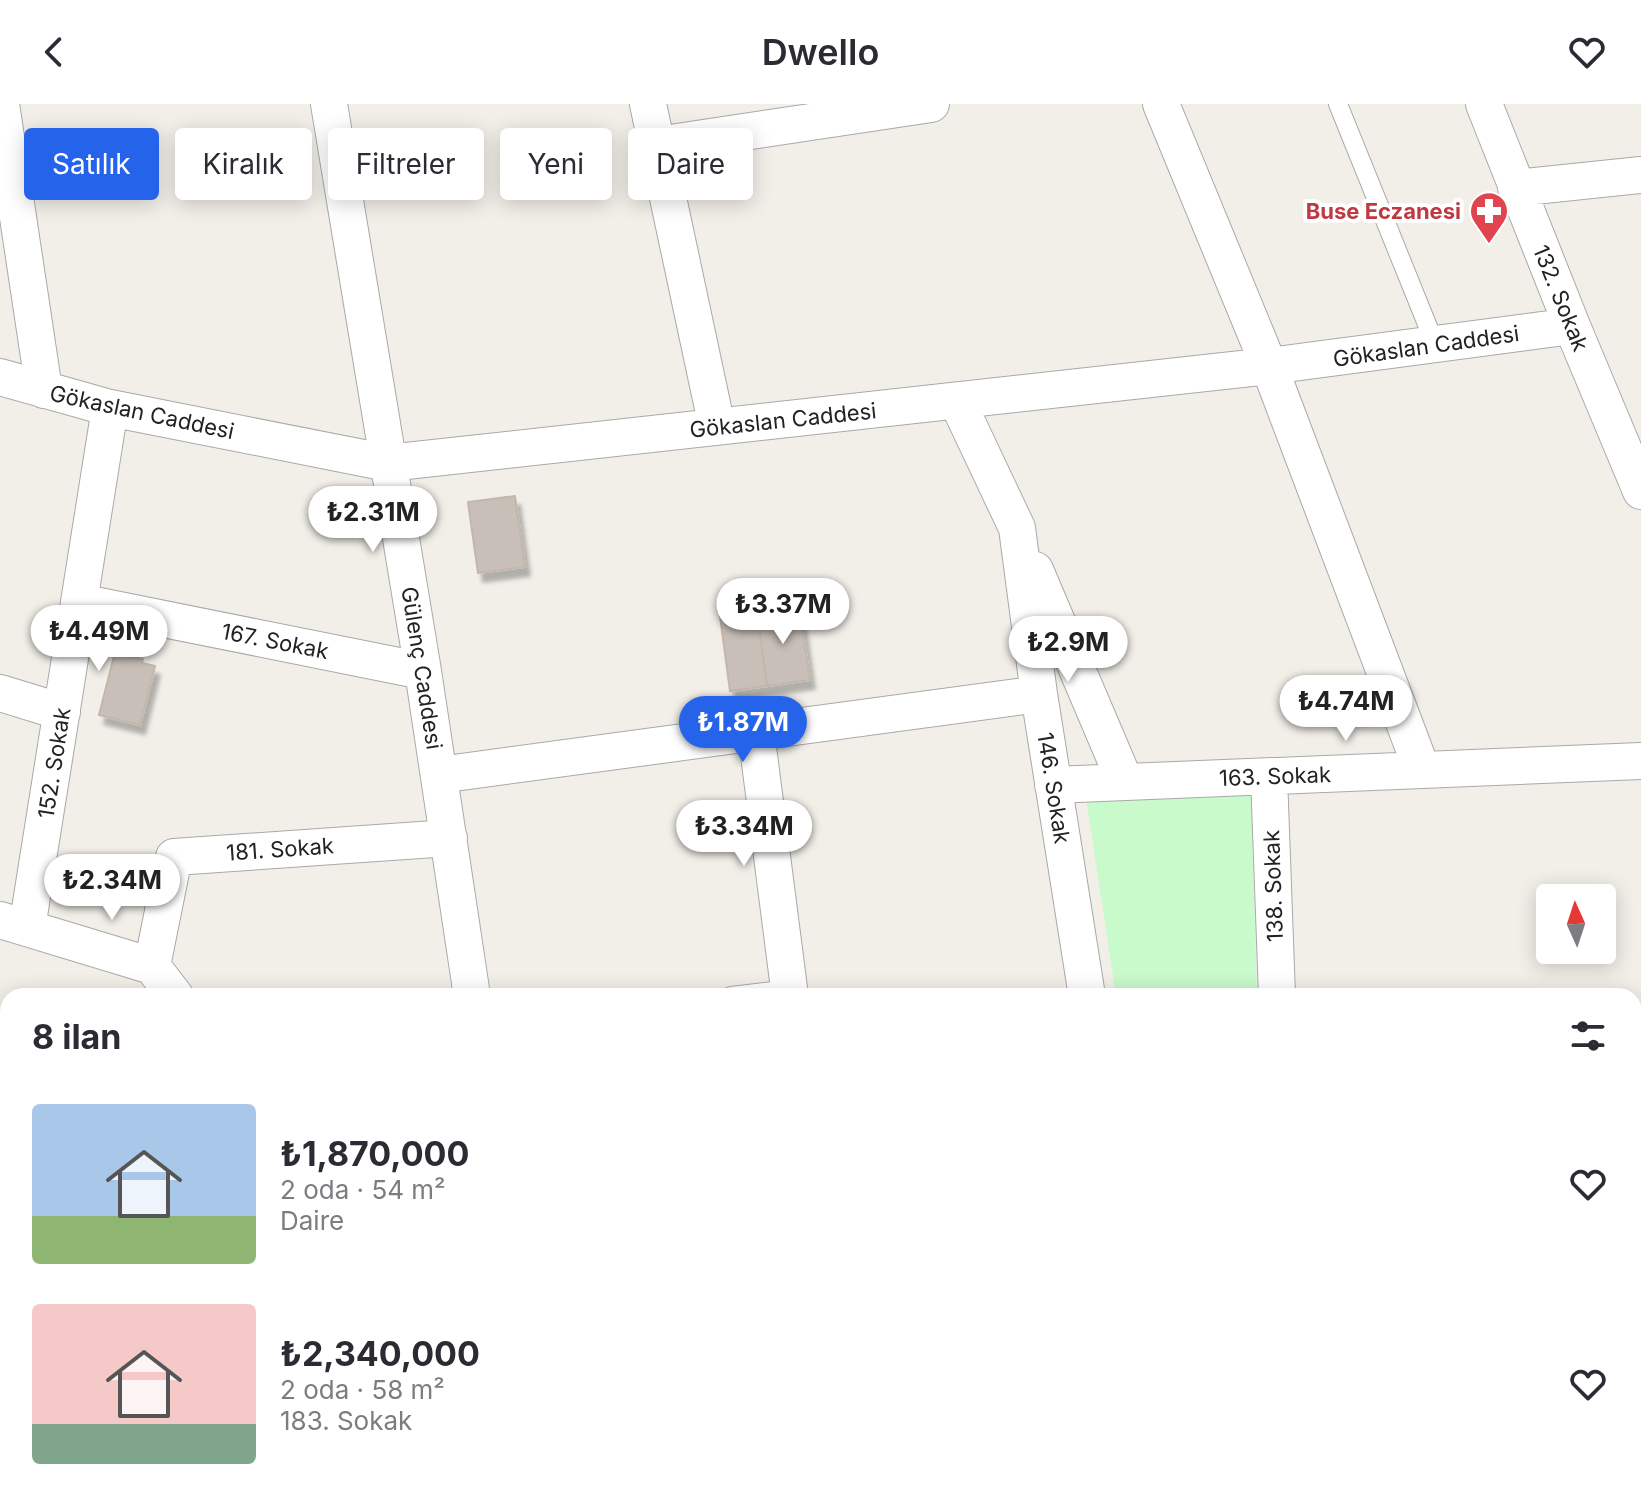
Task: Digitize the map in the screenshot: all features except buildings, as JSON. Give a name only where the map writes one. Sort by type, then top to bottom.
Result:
[{"type":"street","points":[[1,104],[44,390]]},
{"type":"street","name":"Gülenç Caddesi","points":[[329,104],[423,671],[471,988]]},
{"type":"street","points":[[648,104],[653,128]]},
{"type":"street","points":[[753,131],[931,104]]},
{"type":"street","points":[[1161,104],[1269,366],[1422,770]]},
{"type":"street","name":"132. Sokak","points":[[1484,104],[1641,491]]},
{"type":"street","points":[[1516,188],[1641,175]]},
{"type":"street","points":[[669,200],[717,427]]},
{"type":"street","name":"Gökaslan Caddesi","points":[[0,377],[110,408],[388,463],[1269,366],[1572,326]]},
{"type":"street","name":"146. Sokak","points":[[957,401],[1017,528],[1039,694],[1086,988]]},
{"type":"street","name":"152. Sokak","points":[[14,924],[62,712],[110,408]]},
{"type":"street","points":[[1017,528],[1125,782]]},
{"type":"street","name":"167. Sokak","points":[[79,602],[423,671]]},
{"type":"street","points":[[0,693],[62,712]]},
{"type":"street","points":[[439,775],[1039,694]]},
{"type":"street","points":[[756,732],[789,988]]},
{"type":"street","name":"163. Sokak","points":[[1053,785],[1641,761]]},
{"type":"street","name":"138. Sokak","points":[[1269,776],[1277,988]]},
{"type":"street","name":"181. Sokak","points":[[152,966],[174,857],[449,838]]},
{"type":"street","points":[[14,924],[152,966],[169,988]]},
{"type":"lane","points":[[1338,104],[1435,344]]},
{"type":"green space","points":[[1251,792],[1257,988],[1115,988],[1086,798]]},
{"type":"place","name":"Buse Eczanesi","points":[[1489,245]]}]
